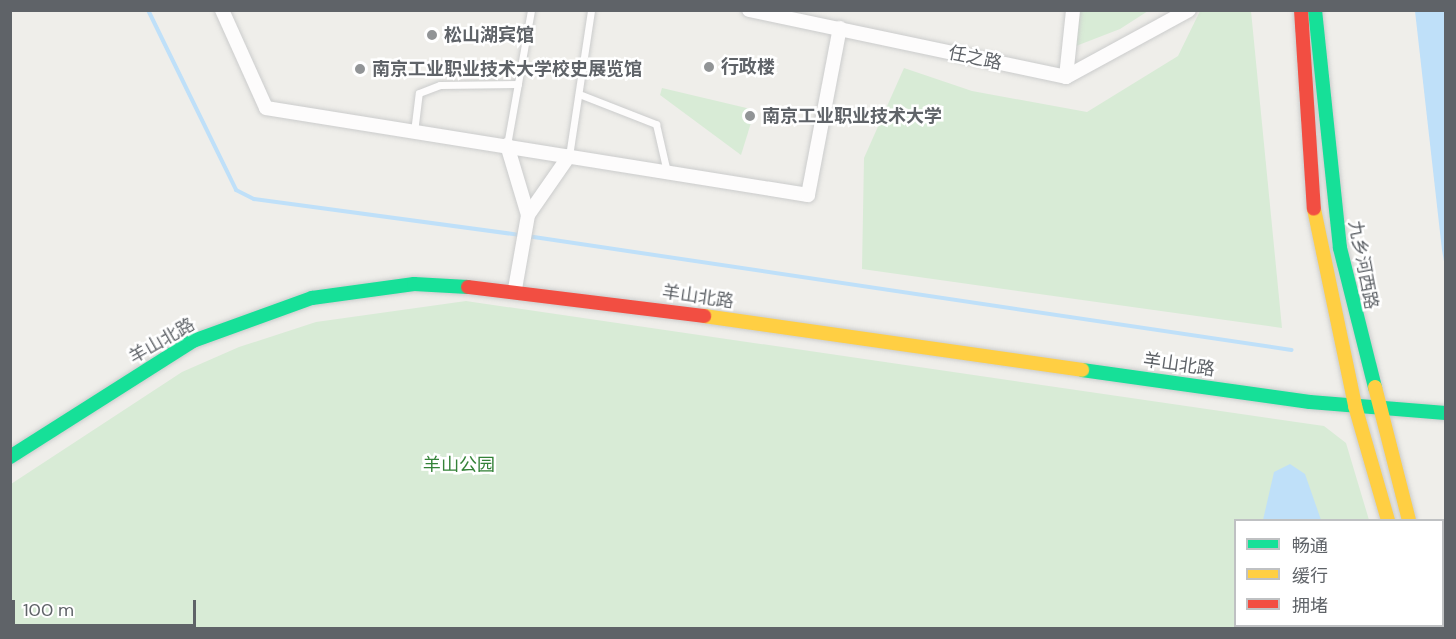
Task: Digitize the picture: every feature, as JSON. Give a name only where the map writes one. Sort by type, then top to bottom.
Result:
[{"type":"street","points":[[222,10],[266,108],[807,195],[840,28]]},
{"type":"street","points":[[1066,77],[1073,10]]},
{"type":"street","name":"九乡河西路","points":[[1300,10],[1314,208],[1355,406],[1388,519]]},
{"type":"street","name":"九乡河西路","points":[[1315,10],[1340,248],[1379,411],[1409,519]]},
{"type":"street","name":"任之路","points":[[754,11],[1066,77]]},
{"type":"street","points":[[1066,77],[1189,12]]},
{"type":"street","points":[[507,145],[528,215]]},
{"type":"street","points":[[515,289],[528,215],[569,156]]},
{"type":"street","name":"羊山北路","points":[[10,457],[193,341],[266,312],[312,298],[414,284],[515,289],[1379,411],[1446,413]]},
{"type":"lane","points":[[507,145],[531,10]]},
{"type":"lane","points":[[569,156],[591,10]]},
{"type":"lane","points":[[414,132],[419,93],[440,85],[518,84]]},
{"type":"lane","points":[[579,94],[656,123],[667,172]]},
{"type":"green space","points":[[1080,10],[1148,11],[1120,29],[1076,46]]},
{"type":"green space","points":[[1200,11],[1251,11],[1282,328],[862,269],[864,158],[904,68],[972,91],[1087,112],[1178,56]]},
{"type":"green space","points":[[662,88],[755,110],[741,155],[660,95]]},
{"type":"green space","name":"羊山公园","points":[[466,301],[1324,426],[1346,443],[1369,519],[1234,519],[1234,627],[1399,628],[11,628],[11,484],[182,372],[239,347],[316,322]]},
{"type":"water","points":[[1415,11],[1445,11],[1445,267],[1442,250]]},
{"type":"water","points":[[1290,464],[1305,474],[1321,519],[1263,519],[1274,472]]},
{"type":"waterway","points":[[148,10],[236,190],[254,199],[520,235]]},
{"type":"waterway","points":[[527,236],[1292,350]]},
{"type":"traffic: fast","points":[[1315,10],[1340,248],[1375,387]]},
{"type":"traffic: fast","points":[[10,457],[193,341],[312,298],[414,284],[468,287]]},
{"type":"traffic: fast","points":[[1082,370],[1310,402],[1446,413]]},
{"type":"traffic: slow","points":[[1314,209],[1355,406],[1388,519]]},
{"type":"traffic: slow","points":[[704,316],[1082,370]]},
{"type":"traffic: slow","points":[[1375,387],[1409,519]]},
{"type":"traffic: jam","points":[[1301,10],[1314,209]]},
{"type":"traffic: jam","points":[[468,287],[704,316]]},
{"type":"place","name":"松山湖宾馆","points":[[432,35]]},
{"type":"place","name":"行政楼","points":[[709,67]]},
{"type":"place","name":"南京工业职业技术大学校史展览馆","points":[[360,69]]},
{"type":"place","name":"南京工业职业技术大学","points":[[750,116]]}]
